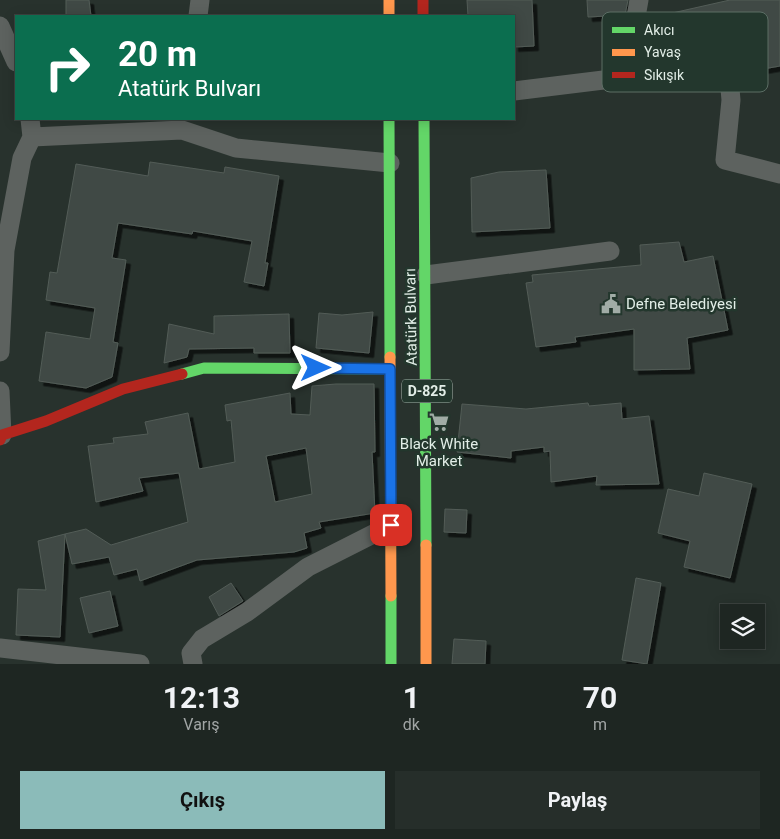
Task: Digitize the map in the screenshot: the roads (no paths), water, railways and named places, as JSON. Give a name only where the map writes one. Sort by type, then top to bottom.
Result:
[{"type":"main road","points":[[389,0],[389,15]]},
{"type":"main road","points":[[423,0],[423,15]]},
{"type":"main road","name":"Atatürk Bulvarı","points":[[390,120],[391,664]]},
{"type":"main road","name":"Atatürk Bulvarı","points":[[424,120],[426,664]]},
{"type":"main road","points":[[1,438],[123,389],[204,368],[390,369]]},
{"type":"street","points":[[198,15],[200,0]]},
{"type":"street","points":[[0,26],[15,60]]},
{"type":"street","points":[[515,92],[602,80]]},
{"type":"street","points":[[730,92],[725,160],[780,174]]},
{"type":"street","points":[[0,352],[5,250],[22,158],[31,128],[183,124],[236,148],[390,163]]},
{"type":"street","points":[[426,275],[610,251]]},
{"type":"street","points":[[0,391],[1,438]]},
{"type":"street","points":[[193,664],[191,652],[202,639],[247,612],[308,567],[391,525]]},
{"type":"street","points":[[0,648],[140,664]]},
{"type":"place","name":"Defne Belediyesi","points":[[611,304]]},
{"type":"place","name":"Black White Market","points":[[439,422]]}]
